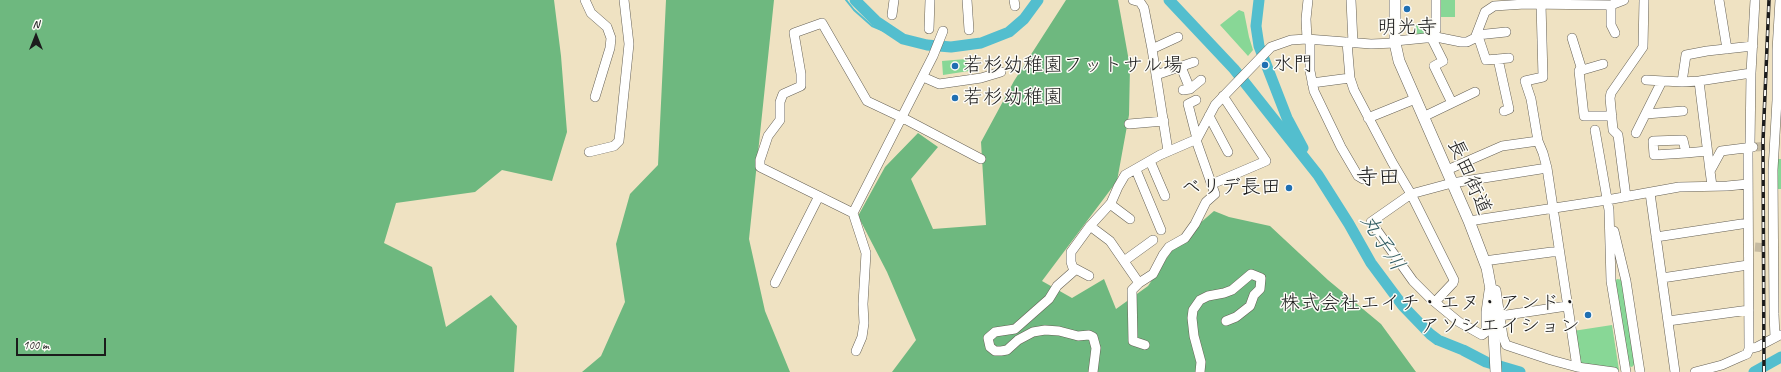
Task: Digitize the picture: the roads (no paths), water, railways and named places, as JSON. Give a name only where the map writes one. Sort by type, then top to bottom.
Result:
[{"type":"main road","name":"長田街道","points":[[1395,0],[1395,42],[1399,61],[1469,221],[1484,261],[1490,285],[1496,372]]},
{"type":"street","points":[[585,0],[591,14],[607,26],[611,38],[610,48],[596,97]]},
{"type":"street","points":[[589,152],[614,146],[619,141],[629,44],[624,0]]},
{"type":"street","points":[[892,15],[894,0]]},
{"type":"street","points":[[929,29],[930,0]]},
{"type":"street","points":[[967,0],[969,30]]},
{"type":"street","points":[[1134,0],[1140,2],[1144,8],[1168,151]]},
{"type":"street","points":[[1308,0],[1306,19],[1312,83],[1317,98],[1341,147],[1358,176],[1363,179]]},
{"type":"street","points":[[1351,0],[1350,78],[1368,118],[1410,194],[1454,280],[1453,283],[1435,302]]},
{"type":"street","points":[[1432,37],[1436,30],[1436,0]]},
{"type":"street","points":[[1089,276],[1074,268],[1071,262],[1071,252],[1090,226],[1110,204],[1126,175],[1168,151],[1197,140],[1215,105],[1257,60],[1278,44],[1308,39],[1350,43],[1395,42],[1432,37],[1461,42],[1472,40],[1476,36],[1485,12],[1494,3],[1541,4],[1567,2],[1611,5],[1624,0]]},
{"type":"street","points":[[1626,197],[1618,135],[1613,130],[1610,98],[1611,93],[1642,47],[1644,0]]},
{"type":"street","points":[[1719,0],[1727,49]]},
{"type":"street","points":[[1695,372],[1709,369],[1740,357],[1747,354],[1749,349],[1748,265],[1752,247],[1748,223],[1748,184],[1752,148],[1750,146],[1751,73],[1755,0]]},
{"type":"street","points":[[1749,349],[1757,347],[1778,335],[1774,248],[1777,192],[1773,170],[1778,100],[1777,50],[1780,0]]},
{"type":"street","points":[[1541,4],[1543,77],[1525,81],[1531,99],[1538,140],[1544,153],[1547,168],[1577,366]]},
{"type":"street","points":[[1611,5],[1611,25],[1615,34]]},
{"type":"street","points":[[856,351],[862,337],[864,323],[863,304],[866,253],[853,213],[763,169],[759,164],[768,136],[780,120],[780,102],[783,94],[801,86],[801,74],[794,33],[822,23],[867,101],[981,159]]},
{"type":"street","points":[[853,213],[903,118],[943,32]]},
{"type":"street","points":[[1476,36],[1506,32]]},
{"type":"street","points":[[1152,49],[1178,36]]},
{"type":"street","points":[[1476,36],[1479,39],[1486,60],[1509,58]]},
{"type":"street","points":[[1432,37],[1443,61],[1434,66],[1452,103]]},
{"type":"street","points":[[1572,38],[1581,67],[1579,71],[1584,116],[1612,116]]},
{"type":"street","points":[[1682,82],[1686,55],[1752,46]]},
{"type":"street","points":[[1498,59],[1509,109],[1504,111]]},
{"type":"street","points":[[1156,74],[1194,62]]},
{"type":"street","points":[[1579,71],[1603,64]]},
{"type":"street","points":[[1181,67],[1186,89],[1202,80]]},
{"type":"street","points":[[922,77],[940,84],[981,78],[1001,72]]},
{"type":"street","points":[[1646,80],[1682,82],[1699,81],[1751,73]]},
{"type":"street","points":[[1312,83],[1350,78]]},
{"type":"street","points":[[1636,133],[1662,81]]},
{"type":"street","points":[[1699,81],[1712,186]]},
{"type":"street","points":[[1423,117],[1475,92]]},
{"type":"street","points":[[1212,184],[1266,161],[1223,96]]},
{"type":"street","points":[[1368,118],[1415,99]]},
{"type":"street","points":[[1145,345],[1133,341],[1132,290],[1139,283],[1153,274],[1169,247],[1185,238],[1206,202],[1215,194],[1197,140],[1188,104],[1196,100]]},
{"type":"street","points":[[1646,114],[1683,111]]},
{"type":"street","points":[[1209,116],[1228,152]]},
{"type":"street","points":[[1129,124],[1164,121]]},
{"type":"street","points":[[1595,130],[1609,210],[1626,282],[1640,372]]},
{"type":"street","points":[[1447,170],[1502,146],[1538,140]]},
{"type":"street","points":[[1710,171],[1721,151],[1752,148]]},
{"type":"street","points":[[1686,153],[1707,151]]},
{"type":"street","points":[[1150,161],[1165,196]]},
{"type":"street","points":[[1547,168],[1452,183],[1410,194],[1371,222],[1413,281],[1459,322],[1482,335],[1486,332],[1486,312],[1490,285],[1495,288],[1503,337],[1506,345],[1551,360],[1614,372]]},
{"type":"street","points":[[1136,170],[1161,230]]},
{"type":"street","points":[[1469,221],[1626,197],[1679,187],[1748,184]]},
{"type":"street","points":[[1650,193],[1675,372]]},
{"type":"street","points":[[775,283],[819,196]]},
{"type":"street","points":[[1110,204],[1130,219]]},
{"type":"street","points":[[1609,210],[1611,281],[1626,372]]},
{"type":"street","points":[[1656,237],[1748,223]]},
{"type":"street","points":[[1090,226],[1110,241],[1139,283]]},
{"type":"street","points":[[1124,261],[1152,240]]},
{"type":"street","points":[[1484,261],[1559,251]]},
{"type":"street","points":[[1662,278],[1748,265]]},
{"type":"street","points":[[1074,268],[1074,271],[1057,286],[1049,299],[1032,314],[1014,329],[991,334],[988,338],[988,343],[995,350],[1001,351],[1007,350],[1018,340],[1033,332],[1045,330],[1059,331],[1078,336],[1089,335],[1093,337],[1096,348],[1093,372]]},
{"type":"street","points":[[1200,372],[1201,362],[1194,336],[1192,318],[1194,310],[1200,300],[1208,296],[1232,290],[1251,274],[1261,278],[1260,289],[1254,295],[1250,306],[1236,317],[1226,321]]},
{"type":"street","points":[[1500,316],[1567,306]]},
{"type":"street","points":[[1668,321],[1749,310]]},
{"type":"waterway","points":[[846,0],[854,10],[872,26],[903,39]]},
{"type":"waterway","name":"丸子川","points":[[855,0],[876,21],[903,39],[927,45],[951,47],[981,43],[1009,32],[1024,19],[1038,0]]},
{"type":"waterway","name":"丸子川","points":[[1169,0],[1234,69],[1318,175],[1349,224],[1371,263],[1403,306],[1430,334],[1438,340],[1463,350],[1486,362],[1520,372]]},
{"type":"waterway","points":[[1259,0],[1256,26],[1259,46],[1287,118],[1303,148]]},
{"type":"waterway","name":"丸子川","points":[[1754,372],[1781,357]]},
{"type":"tunnel","points":[[1756,147],[1768,146]]},
{"type":"tunnel","points":[[1755,247],[1768,248]]},
{"type":"railway","points":[[1764,372],[1763,141],[1769,0]]},
{"type":"place","name":"明光寺","points":[[1407,9]]},
{"type":"place","name":"水門","points":[[1265,65]]},
{"type":"place","name":"若杉幼稚園フットサル場","points":[[955,66]]},
{"type":"place","name":"若杉幼稚園","points":[[955,98]]},
{"type":"place","name":"ベリデ長田","points":[[1289,188]]},
{"type":"place","name":"株式会社エイチ・エヌ・アンド・ アソシエイション","points":[[1588,315]]},
{"type":"district","name":"寺田","points":[[1378,178]]}]
